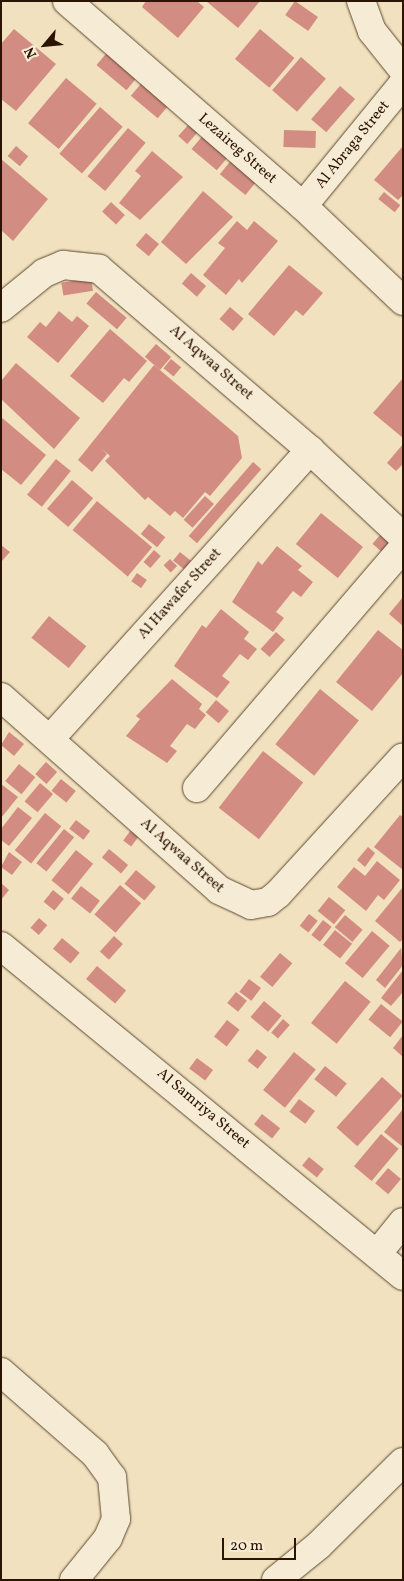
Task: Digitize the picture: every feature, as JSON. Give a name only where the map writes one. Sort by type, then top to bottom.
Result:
[{"type":"street","name":"Lezaireg Street","points":[[67,1],[302,206],[403,301]]},
{"type":"street","points":[[360,1],[372,32],[403,70]]},
{"type":"street","name":"Al Abraga Street","points":[[302,206],[403,84]]},
{"type":"street","name":"Al Aqwaa Street","points":[[1,308],[44,272],[63,265],[99,269],[310,450],[403,537]]},
{"type":"street","name":"Al Hawafer Street","points":[[50,739],[310,450]]},
{"type":"street","points":[[197,788],[403,548]]},
{"type":"street","name":"Al Aqwaa Street","points":[[1,697],[220,890],[252,905],[268,902],[278,894],[403,757]]},
{"type":"street","name":"Al Samriya Street","points":[[1,946],[403,1276]]},
{"type":"street","points":[[377,1254],[403,1222]]},
{"type":"street","points":[[1,1372],[95,1454],[112,1477],[116,1519],[108,1538],[74,1580]]},
{"type":"street","points":[[276,1580],[318,1545],[403,1462]]},
{"type":"building","points":[[146,1],[197,1],[204,7],[178,38],[142,7]]},
{"type":"building","points":[[206,1],[260,1],[238,28]]},
{"type":"building","points":[[295,1],[318,17],[308,31],[285,15]]},
{"type":"building","points":[[14,29],[56,64],[16,111],[1,99],[1,44]]},
{"type":"building","points":[[260,29],[294,58],[269,88],[235,59]]},
{"type":"building","points":[[110,49],[140,74],[126,90],[97,65]]},
{"type":"building","points":[[301,57],[326,79],[297,112],[272,90]]},
{"type":"building","points":[[66,78],[97,104],[59,149],[28,123]]},
{"type":"building","points":[[145,79],[172,101],[158,118],[131,96]]},
{"type":"building","points":[[340,86],[355,99],[326,132],[311,119]]},
{"type":"building","points":[[100,107],[123,127],[82,173],[59,154]]},
{"type":"building","points":[[189,124],[198,132],[187,144],[178,136]]},
{"type":"building","points":[[128,128],[146,143],[105,191],[88,176]]},
{"type":"building","points":[[284,130],[316,131],[315,148],[283,147]]},
{"type":"building","points":[[205,133],[230,154],[217,170],[192,149]]},
{"type":"building","points":[[16,146],[28,156],[20,166],[8,156]]},
{"type":"building","points":[[403,146],[403,195],[398,200],[374,180]]},
{"type":"building","points":[[152,151],[183,177],[140,220],[119,203],[141,176],[135,171]]},
{"type":"building","points":[[233,158],[259,179],[245,195],[220,174]]},
{"type":"building","points":[[1,159],[48,199],[13,241],[1,230]]},
{"type":"building","points":[[203,191],[233,217],[186,264],[161,242]]},
{"type":"building","points":[[384,192],[400,205],[395,212],[378,199]]},
{"type":"building","points":[[111,202],[125,215],[116,224],[102,212]]},
{"type":"building","points":[[237,221],[247,230],[254,221],[278,241],[242,283],[239,279],[226,295],[203,275],[225,248],[218,243]]},
{"type":"building","points":[[146,233],[159,244],[149,256],[136,245]]},
{"type":"building","points":[[289,265],[323,293],[303,316],[296,310],[274,336],[248,314]]},
{"type":"building","points":[[191,273],[206,286],[197,297],[182,284]]},
{"type":"building","points":[[91,278],[93,291],[63,296],[61,283]]},
{"type":"building","points":[[96,292],[127,318],[117,329],[86,303]]},
{"type":"building","points":[[230,307],[244,319],[233,331],[220,319]]},
{"type":"building","points":[[59,311],[72,322],[77,316],[89,326],[58,363],[27,337],[40,322],[46,327]]},
{"type":"building","points":[[110,329],[147,361],[129,382],[124,378],[103,403],[70,376]]},
{"type":"building","points":[[156,344],[171,357],[160,370],[145,357]]},
{"type":"building","points":[[171,359],[181,367],[174,377],[163,368]]},
{"type":"building","points":[[16,363],[80,418],[54,449],[1,399],[1,381]]},
{"type":"building","points":[[154,365],[238,436],[242,458],[210,496],[205,492],[183,518],[175,511],[170,516],[148,497],[145,500],[105,461],[110,456],[102,449],[107,454],[92,472],[78,460]]},
{"type":"building","points":[[403,378],[403,438],[373,413]]},
{"type":"building","points":[[1,417],[46,455],[21,485],[1,469]]},
{"type":"building","points":[[403,444],[403,464],[396,471],[387,463]]},
{"type":"building","points":[[56,459],[71,471],[42,507],[27,495]]},
{"type":"building","points":[[253,462],[261,469],[197,543],[189,536]]},
{"type":"building","points":[[72,480],[93,498],[68,527],[47,509]]},
{"type":"building","points":[[205,496],[214,504],[193,528],[184,520]]},
{"type":"building","points":[[97,501],[152,547],[128,576],[73,530]]},
{"type":"building","points":[[321,513],[363,547],[338,578],[296,544]]},
{"type":"building","points":[[149,524],[165,537],[157,547],[141,534]]},
{"type":"building","points":[[381,534],[396,547],[388,557],[372,544]]},
{"type":"building","points":[[1,545],[10,552],[1,562]]},
{"type":"building","points":[[277,546],[302,566],[298,570],[313,582],[301,597],[293,591],[276,612],[284,618],[273,632],[232,602],[258,561],[262,565]]},
{"type":"building","points":[[154,550],[161,556],[150,568],[144,562]]},
{"type":"building","points":[[180,552],[191,561],[184,569],[173,561]]},
{"type":"building","points":[[170,559],[177,566],[171,572],[164,565]]},
{"type":"building","points":[[137,573],[147,580],[141,588],[131,581]]},
{"type":"building","points":[[403,597],[403,626],[389,614]]},
{"type":"building","points":[[221,609],[249,632],[244,639],[257,649],[248,660],[240,654],[222,676],[230,682],[217,698],[174,666],[202,625],[206,628]]},
{"type":"building","points":[[49,616],[86,646],[69,668],[31,638]]},
{"type":"building","points":[[378,630],[403,650],[403,673],[372,711],[336,682]]},
{"type":"building","points":[[276,632],[285,640],[270,657],[261,649]]},
{"type":"building","points":[[172,679],[202,704],[199,709],[206,715],[195,729],[187,724],[170,746],[177,751],[167,763],[126,736],[140,719],[136,716]]},
{"type":"building","points":[[320,689],[359,720],[314,776],[275,744]]},
{"type":"building","points":[[216,700],[229,711],[219,723],[206,712]]},
{"type":"building","points":[[9,732],[24,744],[14,756],[1,745]]},
{"type":"building","points":[[263,751],[303,782],[259,839],[219,808]]},
{"type":"building","points":[[46,762],[57,772],[46,784],[35,774]]},
{"type":"building","points":[[19,764],[35,777],[21,794],[5,781]]},
{"type":"building","points":[[61,779],[76,791],[66,803],[52,791]]},
{"type":"building","points":[[40,783],[53,794],[38,812],[25,801]]},
{"type":"building","points":[[1,784],[18,797],[1,818]]},
{"type":"building","points":[[18,807],[32,818],[9,846],[1,840],[1,829]]},
{"type":"building","points":[[45,813],[61,826],[31,864],[15,850]]},
{"type":"building","points":[[400,815],[403,817],[403,870],[374,847]]},
{"type":"building","points":[[76,820],[90,831],[83,840],[69,829]]},
{"type":"building","points":[[64,829],[74,837],[46,871],[36,863]]},
{"type":"building","points":[[131,830],[139,836],[131,846],[123,840]]},
{"type":"building","points":[[368,847],[375,853],[365,867],[357,860]]},
{"type":"building","points":[[109,849],[128,865],[121,873],[102,857]]},
{"type":"building","points":[[76,850],[93,864],[69,894],[51,880]]},
{"type":"building","points":[[9,852],[22,862],[12,875],[1,867]]},
{"type":"building","points":[[377,861],[400,880],[384,900],[378,895],[366,911],[337,887],[354,867],[365,876]]},
{"type":"building","points":[[136,870],[156,887],[144,901],[124,884]]},
{"type":"building","points":[[1,883],[9,890],[1,900]]},
{"type":"building","points":[[120,885],[141,903],[116,933],[94,914]]},
{"type":"building","points":[[81,886],[100,901],[90,913],[71,899]]},
{"type":"building","points":[[403,887],[403,939],[400,942],[375,921]]},
{"type":"building","points":[[53,890],[64,899],[54,910],[44,902]]},
{"type":"building","points":[[329,897],[345,910],[334,924],[318,911]]},
{"type":"building","points":[[309,914],[318,921],[308,933],[300,926]]},
{"type":"building","points":[[345,915],[363,930],[352,942],[335,927]]},
{"type":"building","points":[[39,918],[47,925],[39,935],[30,928]]},
{"type":"building","points":[[323,920],[332,927],[320,942],[311,935]]},
{"type":"building","points":[[335,930],[352,944],[340,959],[323,945]]},
{"type":"building","points":[[372,931],[390,946],[363,978],[345,963]]},
{"type":"building","points":[[114,936],[123,944],[109,960],[100,952]]},
{"type":"building","points":[[62,938],[80,953],[71,964],[53,949]]},
{"type":"building","points":[[401,948],[403,965],[385,988],[376,980]]},
{"type":"building","points":[[280,953],[292,963],[272,987],[260,977]]},
{"type":"building","points":[[97,966],[126,990],[115,1003],[86,979]]},
{"type":"building","points":[[403,970],[403,992],[391,1006],[381,998]]},
{"type":"building","points":[[249,979],[261,988],[251,1001],[239,992]]},
{"type":"building","points":[[345,981],[371,1002],[337,1044],[311,1023]]},
{"type":"building","points":[[236,992],[247,1001],[238,1012],[227,1003]]},
{"type":"building","points":[[264,1001],[282,1016],[268,1032],[251,1017]]},
{"type":"building","points":[[381,1004],[403,1022],[390,1037],[368,1020]]},
{"type":"building","points":[[283,1019],[290,1025],[278,1038],[271,1033]]},
{"type":"building","points":[[227,1020],[240,1030],[227,1046],[214,1037]]},
{"type":"building","points":[[403,1035],[403,1057],[393,1048]]},
{"type":"building","points":[[257,1049],[267,1057],[258,1069],[248,1061]]},
{"type":"building","points":[[294,1052],[316,1070],[285,1108],[263,1090]]},
{"type":"building","points":[[197,1058],[213,1070],[205,1080],[189,1068]]},
{"type":"building","points":[[325,1066],[347,1084],[336,1097],[314,1079]]},
{"type":"building","points":[[382,1077],[403,1096],[357,1146],[336,1128]]},
{"type":"building","points":[[299,1099],[315,1111],[305,1124],[289,1112]]},
{"type":"building","points":[[403,1109],[403,1147],[384,1132]]},
{"type":"building","points":[[262,1114],[280,1128],[272,1138],[254,1124]]},
{"type":"building","points":[[381,1134],[399,1149],[372,1181],[354,1166]]},
{"type":"building","points":[[309,1157],[324,1169],[317,1178],[302,1166]]},
{"type":"building","points":[[388,1168],[401,1179],[388,1194],[375,1183]]}]
